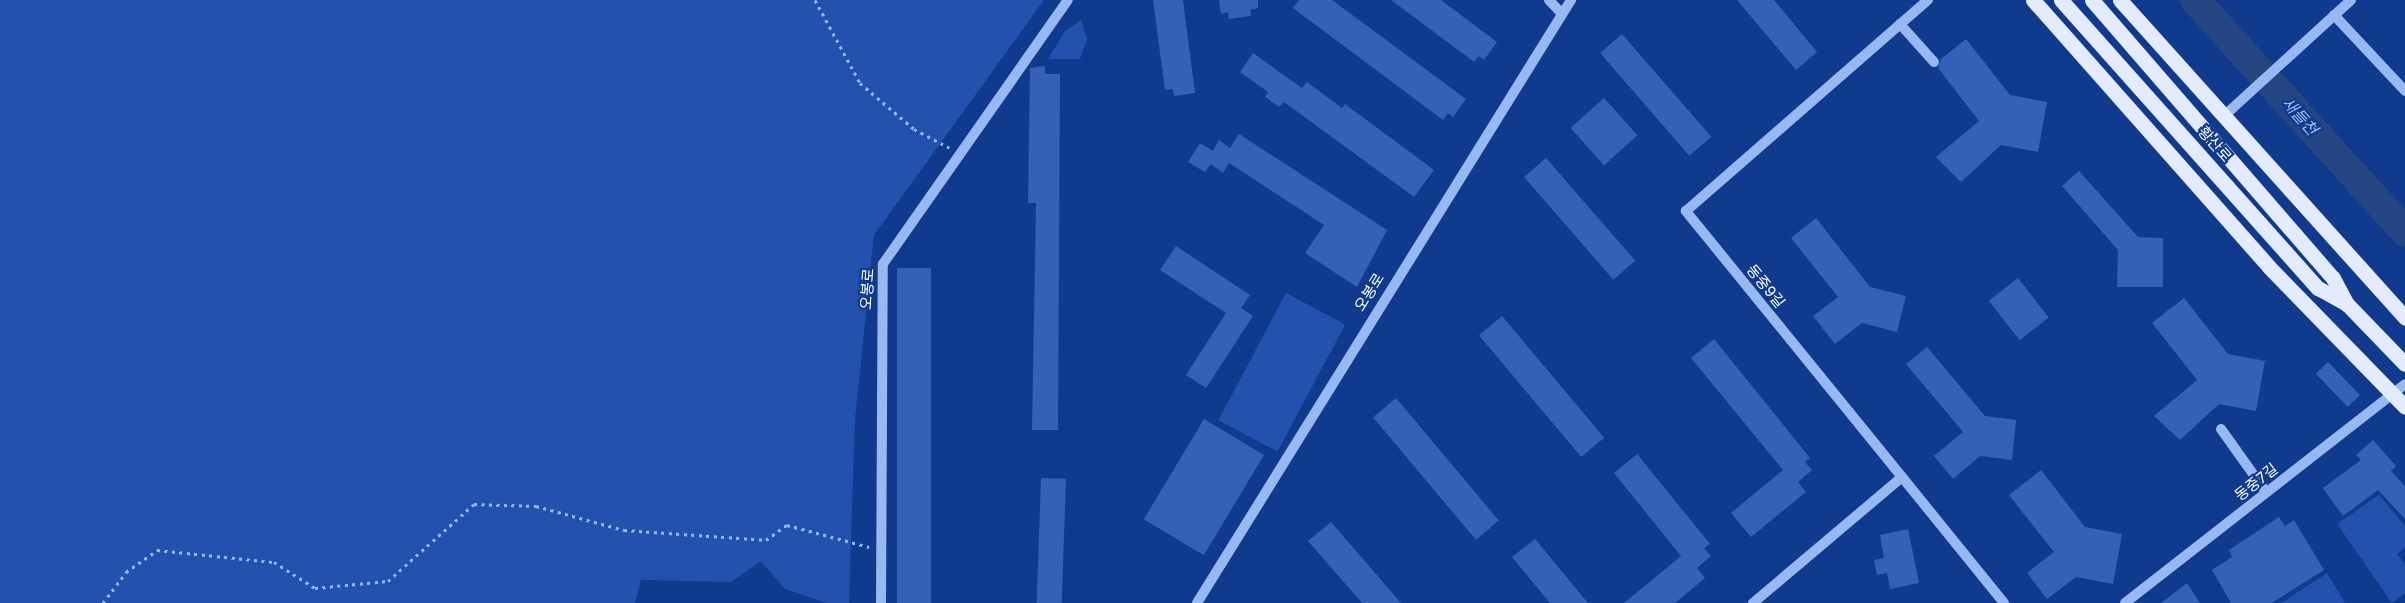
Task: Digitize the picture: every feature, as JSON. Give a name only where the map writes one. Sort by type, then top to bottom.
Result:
[{"type":"main road","points":[[2033,0],[2269,267],[2399,389],[2405,407]]},
{"type":"main road","name":"황산로","points":[[2061,0],[2318,288],[2347,304]]},
{"type":"main road","name":"황산로","points":[[2092,0],[2333,278],[2347,304],[2405,364]]},
{"type":"main road","points":[[2120,0],[2405,318]]},
{"type":"street","name":"오봉로","points":[[881,603],[883,550],[880,275],[890,251],[1068,0]]},
{"type":"street","points":[[1550,0],[1562,14]]},
{"type":"street","name":"오봉로","points":[[1197,603],[1571,0]]},
{"type":"street","name":"동중9길","points":[[1902,477],[1686,211],[1928,0]]},
{"type":"street","points":[[2224,116],[2351,0]]},
{"type":"street","points":[[2334,15],[2405,91]]},
{"type":"street","points":[[1900,24],[1934,62]]},
{"type":"street","name":"동중7길","points":[[2125,603],[2399,389]]},
{"type":"street","points":[[2221,429],[2266,492]]},
{"type":"street","points":[[1753,603],[1902,477],[2004,603]]},
{"type":"path","points":[[815,0],[860,83],[914,129],[959,153]]},
{"type":"path","points":[[103,603],[126,572],[158,550],[274,562],[315,588],[388,581],[474,504],[536,506],[624,530],[766,540],[787,525],[883,550]]},
{"type":"shaded area","points":[[0,0],[1044,0],[874,235],[855,419],[849,603],[826,603],[785,589],[761,561],[731,582],[641,580],[635,603],[0,603]]},
{"type":"shaded area","points":[[1081,20],[1087,39],[1080,59],[1048,59],[1065,31]]},
{"type":"shaded area","points":[[1286,293],[1345,324],[1278,452],[1218,420]]},
{"type":"shaded area","points":[[2379,495],[2405,526],[2405,547],[2397,554],[2405,564],[2405,593],[2392,603],[2337,524]]},
{"type":"shaded area","points":[[2327,573],[2345,603],[2281,603]]},
{"type":"building","points":[[1153,0],[1183,0],[1195,93],[1174,96],[1173,89],[1165,90]]},
{"type":"building","points":[[1219,0],[1258,0],[1258,8],[1250,10],[1251,16],[1229,19],[1228,12],[1221,14]]},
{"type":"building","points":[[1299,0],[1332,0],[1466,99],[1453,117],[1448,113],[1443,120],[1293,8]]},
{"type":"building","points":[[1391,0],[1441,0],[1497,42],[1484,60],[1479,56],[1474,62]]},
{"type":"building","points":[[1737,0],[1774,0],[1817,52],[1796,70]]},
{"type":"building","points":[[1622,34],[1711,137],[1689,156],[1600,53]]},
{"type":"building","points":[[1966,39],[2010,95],[2047,102],[2038,152],[2001,145],[1961,182],[1936,157],[1979,121],[1938,68],[1941,59]]},
{"type":"building","points":[[1253,53],[1302,88],[1307,82],[1342,108],[1345,104],[1434,170],[1414,197],[1284,102],[1279,107],[1265,97],[1268,92],[1240,72]]},
{"type":"building","points":[[1045,66],[1045,74],[1060,74],[1058,430],[1032,430],[1036,203],[1028,203],[1030,68]]},
{"type":"building","points":[[1604,98],[1637,135],[1604,165],[1571,128]]},
{"type":"building","points":[[1239,134],[1387,230],[1357,287],[1305,253],[1324,225],[1229,163],[1223,173],[1211,164],[1205,172],[1188,162],[1200,143],[1213,151],[1219,140],[1230,148]]},
{"type":"building","points":[[1546,158],[1635,261],[1613,280],[1524,177]]},
{"type":"building","points":[[2079,171],[2138,237],[2163,238],[2163,287],[2117,287],[2118,250],[2062,186]]},
{"type":"building","points":[[1816,218],[1870,287],[1906,296],[1897,332],[1862,323],[1835,344],[1813,316],[1838,297],[1791,238]]},
{"type":"building","points":[[1176,246],[1250,295],[1241,308],[1253,316],[1206,388],[1186,375],[1226,313],[1160,270]]},
{"type":"building","points":[[897,268],[931,268],[931,603],[897,603]]},
{"type":"building","points":[[2018,278],[2049,317],[2020,340],[1989,301]]},
{"type":"building","points":[[2184,298],[2228,354],[2265,361],[2256,411],[2219,404],[2180,440],[2154,416],[2197,380],[2152,323]]},
{"type":"building","points":[[1502,316],[1604,438],[1581,457],[1479,335]]},
{"type":"building","points":[[1714,339],[1810,458],[1805,462],[1812,470],[1798,482],[1806,492],[1751,537],[1731,513],[1783,470],[1691,358]]},
{"type":"building","points":[[1927,347],[1985,416],[2016,420],[2012,460],[1980,456],[1953,479],[1934,456],[1963,432],[1906,364]]},
{"type":"building","points":[[2328,362],[2360,395],[2348,407],[2316,374]]},
{"type":"building","points":[[1396,398],[1499,521],[1476,540],[1373,417]]},
{"type":"building","points":[[1204,419],[1264,455],[1204,555],[1144,519]]},
{"type":"building","points":[[2373,440],[2396,466],[2391,471],[2405,486],[2405,519],[2378,490],[2343,516],[2323,488],[2361,460],[2356,455]]},
{"type":"building","points":[[1637,454],[1710,544],[1704,548],[1711,556],[1697,568],[1705,578],[1675,603],[1624,603],[1681,556],[1614,473]]},
{"type":"building","points":[[2041,470],[2085,527],[2122,534],[2113,584],[2076,577],[2047,599],[2027,573],[2054,552],[2009,495]]},
{"type":"building","points":[[1041,478],[1066,479],[1062,603],[1037,603]]},
{"type":"building","points":[[2279,517],[2285,526],[2294,520],[2324,570],[2272,603],[2231,603],[2212,570],[2232,557],[2229,550]]},
{"type":"building","points":[[1331,522],[1401,603],[1362,603],[1308,541]]},
{"type":"building","points":[[1908,529],[1919,583],[1890,589],[1887,573],[1877,575],[1874,560],[1884,558],[1880,535]]},
{"type":"building","points":[[1535,539],[1588,603],[1550,603],[1512,557]]},
{"type":"building","points":[[2187,583],[2200,603],[2161,603]]},
{"type":"waterway","name":"새들천","points":[[2195,0],[2405,232]]}]
